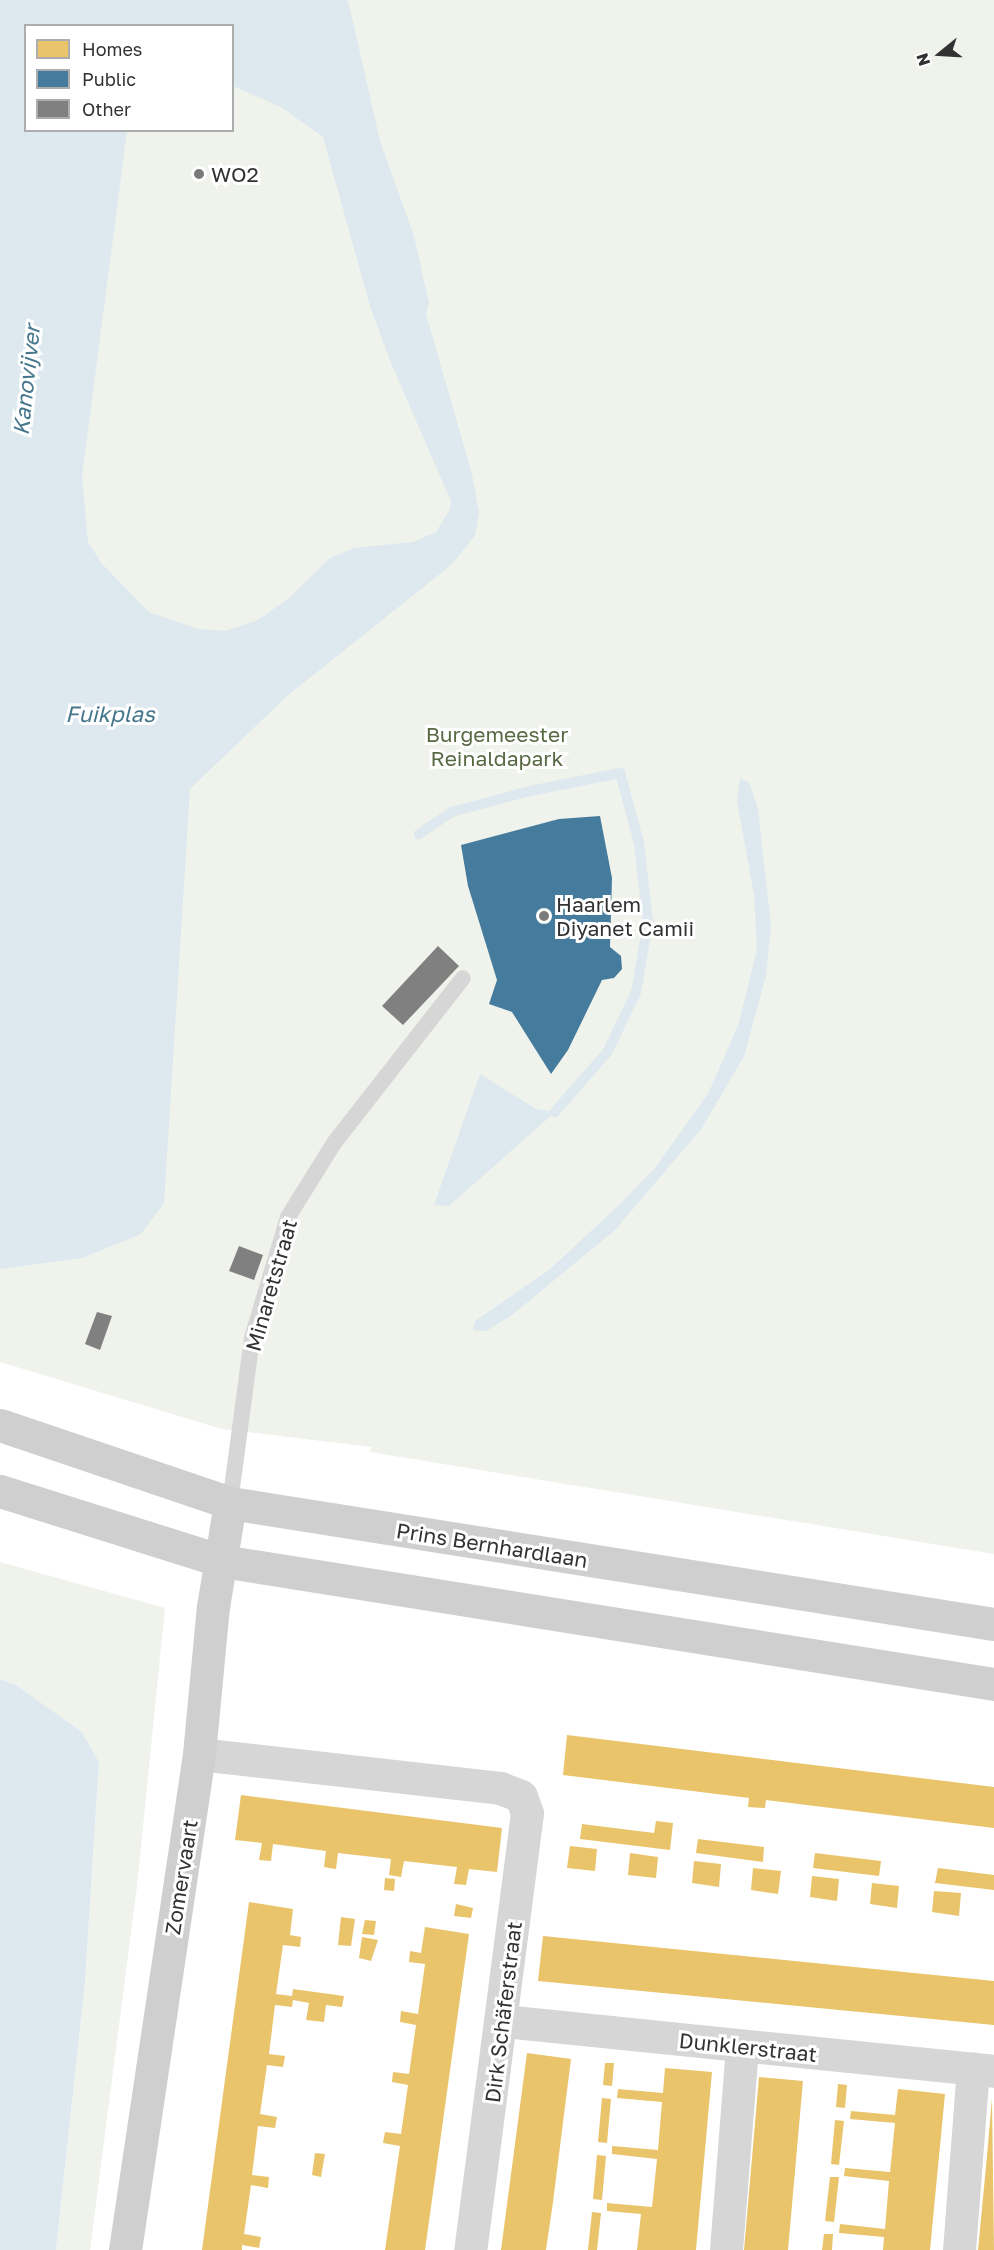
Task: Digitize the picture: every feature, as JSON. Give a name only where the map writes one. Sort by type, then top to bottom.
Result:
[{"type":"main road","name":"Prins Bernhardlaan","points":[[0,1425],[230,1503],[994,1624]]},
{"type":"main road","points":[[0,1491],[222,1561],[994,1684]]},
{"type":"main road","name":"Zomervaart","points":[[125,2250],[199,1754],[213,1607],[230,1503]]},
{"type":"street","name":"Dirk Schäferstraat","points":[[199,1754],[500,1788],[521,1796],[526,1813],[503,2021],[470,2250]]},
{"type":"street","name":"Dunklerstraat","points":[[503,2021],[984,2070]]},
{"type":"street","points":[[726,2250],[742,2047]]},
{"type":"street","points":[[959,2250],[984,2070]]},
{"type":"lane","name":"Minaretstraat","points":[[230,1503],[252,1338],[288,1217],[334,1143],[462,978]]},
{"type":"green space","name":"Burgemeester Reinaldapark","points":[[0,0],[994,0],[994,1554],[370,1452],[371,1447],[222,1429],[0,1362]]},
{"type":"green space","points":[[0,1562],[165,1608],[137,1886],[90,2250],[56,2250],[85,1982],[99,1762],[82,1732],[16,1685],[0,1679]]},
{"type":"water","name":"Fuikplas","points":[[0,0],[348,0],[380,141],[414,236],[429,303],[426,314],[472,474],[479,512],[475,536],[451,565],[287,696],[190,789],[164,1203],[141,1234],[82,1258],[0,1269]],"holes":[[[24,24],[234,24],[234,86],[281,107],[323,137],[370,306],[391,363],[451,501],[450,509],[436,532],[413,542],[354,548],[330,558],[288,599],[258,620],[225,631],[198,629],[149,612],[102,564],[88,542],[82,476],[127,132],[24,132]]]},
{"type":"water","points":[[740,779],[749,782],[758,809],[771,925],[766,976],[744,1056],[702,1128],[615,1230],[512,1315],[486,1331],[473,1330],[475,1321],[549,1270],[618,1206],[654,1169],[708,1094],[739,1023],[757,948],[754,895],[737,801]]},
{"type":"water","points":[[480,1074],[536,1109],[555,1112],[449,1206],[434,1205]]},
{"type":"water","points":[[0,1679],[16,1685],[82,1732],[99,1762],[85,1982],[56,2250],[0,2250]]},
{"type":"building: Homes","points":[[567,1735],[994,1787],[994,1828],[766,1800],[765,1808],[748,1807],[749,1798],[563,1775]]},
{"type":"building: Homes","points":[[241,1795],[502,1828],[497,1872],[469,1869],[466,1885],[454,1884],[457,1867],[404,1861],[401,1877],[389,1875],[391,1859],[338,1853],[336,1869],[324,1867],[326,1851],[273,1844],[271,1861],[259,1860],[262,1843],[235,1840]]},
{"type":"building: Homes","points":[[656,1821],[673,1823],[670,1850],[580,1839],[582,1824],[654,1833]]},
{"type":"building: Homes","points":[[698,1839],[764,1847],[763,1862],[696,1853]]},
{"type":"building: Homes","points":[[570,1846],[597,1849],[595,1871],[567,1868]]},
{"type":"building: Homes","points":[[630,1853],[658,1857],[656,1878],[628,1875]]},
{"type":"building: Homes","points":[[815,1853],[881,1861],[879,1876],[813,1868]]},
{"type":"building: Homes","points":[[694,1861],[721,1864],[719,1887],[692,1883]]},
{"type":"building: Homes","points":[[753,1868],[781,1871],[778,1894],[751,1890]]},
{"type":"building: Homes","points":[[938,1868],[994,1875],[994,1890],[935,1883]]},
{"type":"building: Homes","points":[[812,1876],[839,1879],[837,1901],[810,1897]]},
{"type":"building: Homes","points":[[385,1878],[395,1879],[394,1891],[384,1890]]},
{"type":"building: Homes","points":[[872,1883],[899,1886],[897,1908],[870,1904]]},
{"type":"building: Homes","points":[[934,1891],[961,1893],[959,1916],[932,1912]]},
{"type":"building: Homes","points":[[249,1902],[293,1909],[290,1935],[301,1937],[300,1947],[283,1945],[276,1994],[292,1996],[293,1989],[344,1996],[342,2007],[326,2005],[324,2022],[306,2020],[309,2003],[293,2000],[292,2007],[275,2005],[269,2054],[285,2056],[283,2067],[267,2065],[260,2114],[277,2117],[275,2128],[258,2126],[252,2175],[269,2177],[268,2188],[251,2185],[244,2234],[261,2237],[259,2248],[242,2245],[242,2250],[202,2250]]},
{"type":"building: Homes","points":[[456,1904],[473,1908],[471,1918],[454,1916]]},
{"type":"building: Homes","points":[[341,1917],[355,1919],[351,1946],[338,1945]]},
{"type":"building: Homes","points":[[365,1920],[376,1921],[374,1935],[362,1934]]},
{"type":"building: Homes","points":[[425,1927],[469,1934],[425,2250],[385,2250],[400,2146],[383,2143],[385,2132],[401,2134],[408,2085],[392,2082],[393,2072],[409,2074],[416,2025],[400,2022],[401,2011],[418,2014],[425,1964],[409,1962],[410,1951],[421,1953]]},
{"type":"building: Homes","points":[[543,1936],[994,1981],[994,2025],[538,1981]]},
{"type":"building: Homes","points":[[362,1937],[378,1940],[371,1961],[359,1958]]},
{"type":"building: Homes","points":[[527,2053],[571,2059],[553,2202],[546,2250],[501,2250]]},
{"type":"building: Homes","points":[[605,2063],[614,2063],[612,2086],[603,2085]]},
{"type":"building: Homes","points":[[665,2068],[712,2072],[696,2250],[637,2250],[641,2214],[607,2211],[607,2203],[652,2207],[657,2159],[612,2154],[612,2146],[658,2150],[662,2102],[617,2098],[618,2089],[663,2093]]},
{"type":"building: Homes","points":[[759,2077],[803,2081],[788,2250],[744,2250]]},
{"type":"building: Homes","points":[[838,2084],[847,2085],[845,2108],[836,2107]]},
{"type":"building: Homes","points":[[898,2089],[945,2094],[930,2250],[883,2250],[884,2237],[839,2233],[840,2224],[885,2229],[889,2181],[844,2176],[845,2168],[890,2172],[895,2123],[850,2119],[851,2111],[895,2115]]},
{"type":"building: Homes","points":[[602,2098],[611,2099],[607,2143],[598,2142]]},
{"type":"building: Homes","points":[[992,2098],[994,2250],[978,2250],[987,2156]]},
{"type":"building: Homes","points":[[835,2120],[844,2121],[839,2165],[831,2164]]},
{"type":"building: Homes","points":[[315,2153],[325,2154],[321,2177],[312,2175]]},
{"type":"building: Homes","points":[[597,2155],[606,2156],[602,2200],[593,2199]]},
{"type":"building: Homes","points":[[830,2177],[839,2177],[834,2222],[825,2221]]},
{"type":"building: Homes","points":[[592,2212],[601,2213],[597,2250],[588,2250]]},
{"type":"building: Homes","points":[[824,2234],[833,2234],[832,2250],[822,2250]]},
{"type":"building: Public","name":"Haarlem Diyanet Camii","points":[[600,816],[612,878],[610,947],[621,956],[622,969],[614,978],[602,980],[568,1050],[551,1074],[512,1012],[489,1004],[497,980],[468,886],[461,845],[559,819]]},
{"type":"building: Other","points":[[438,946],[459,966],[403,1025],[382,1006]]},
{"type":"building: Other","points":[[239,1246],[263,1255],[254,1280],[229,1271]]},
{"type":"building: Other","points":[[97,1312],[112,1316],[100,1350],[85,1344]]},
{"type":"waterway","points":[[419,834],[452,812],[530,791],[620,773],[639,843],[648,922],[636,992],[608,1051],[555,1112]]},
{"type":"place","name":"WO2","points":[[199,174]]},
{"type":"place","name":"Haarlem Diyanet Camii","points":[[544,916]]},
{"type":"water label","name":"Kanovijver","points":[[26,380]]}]
